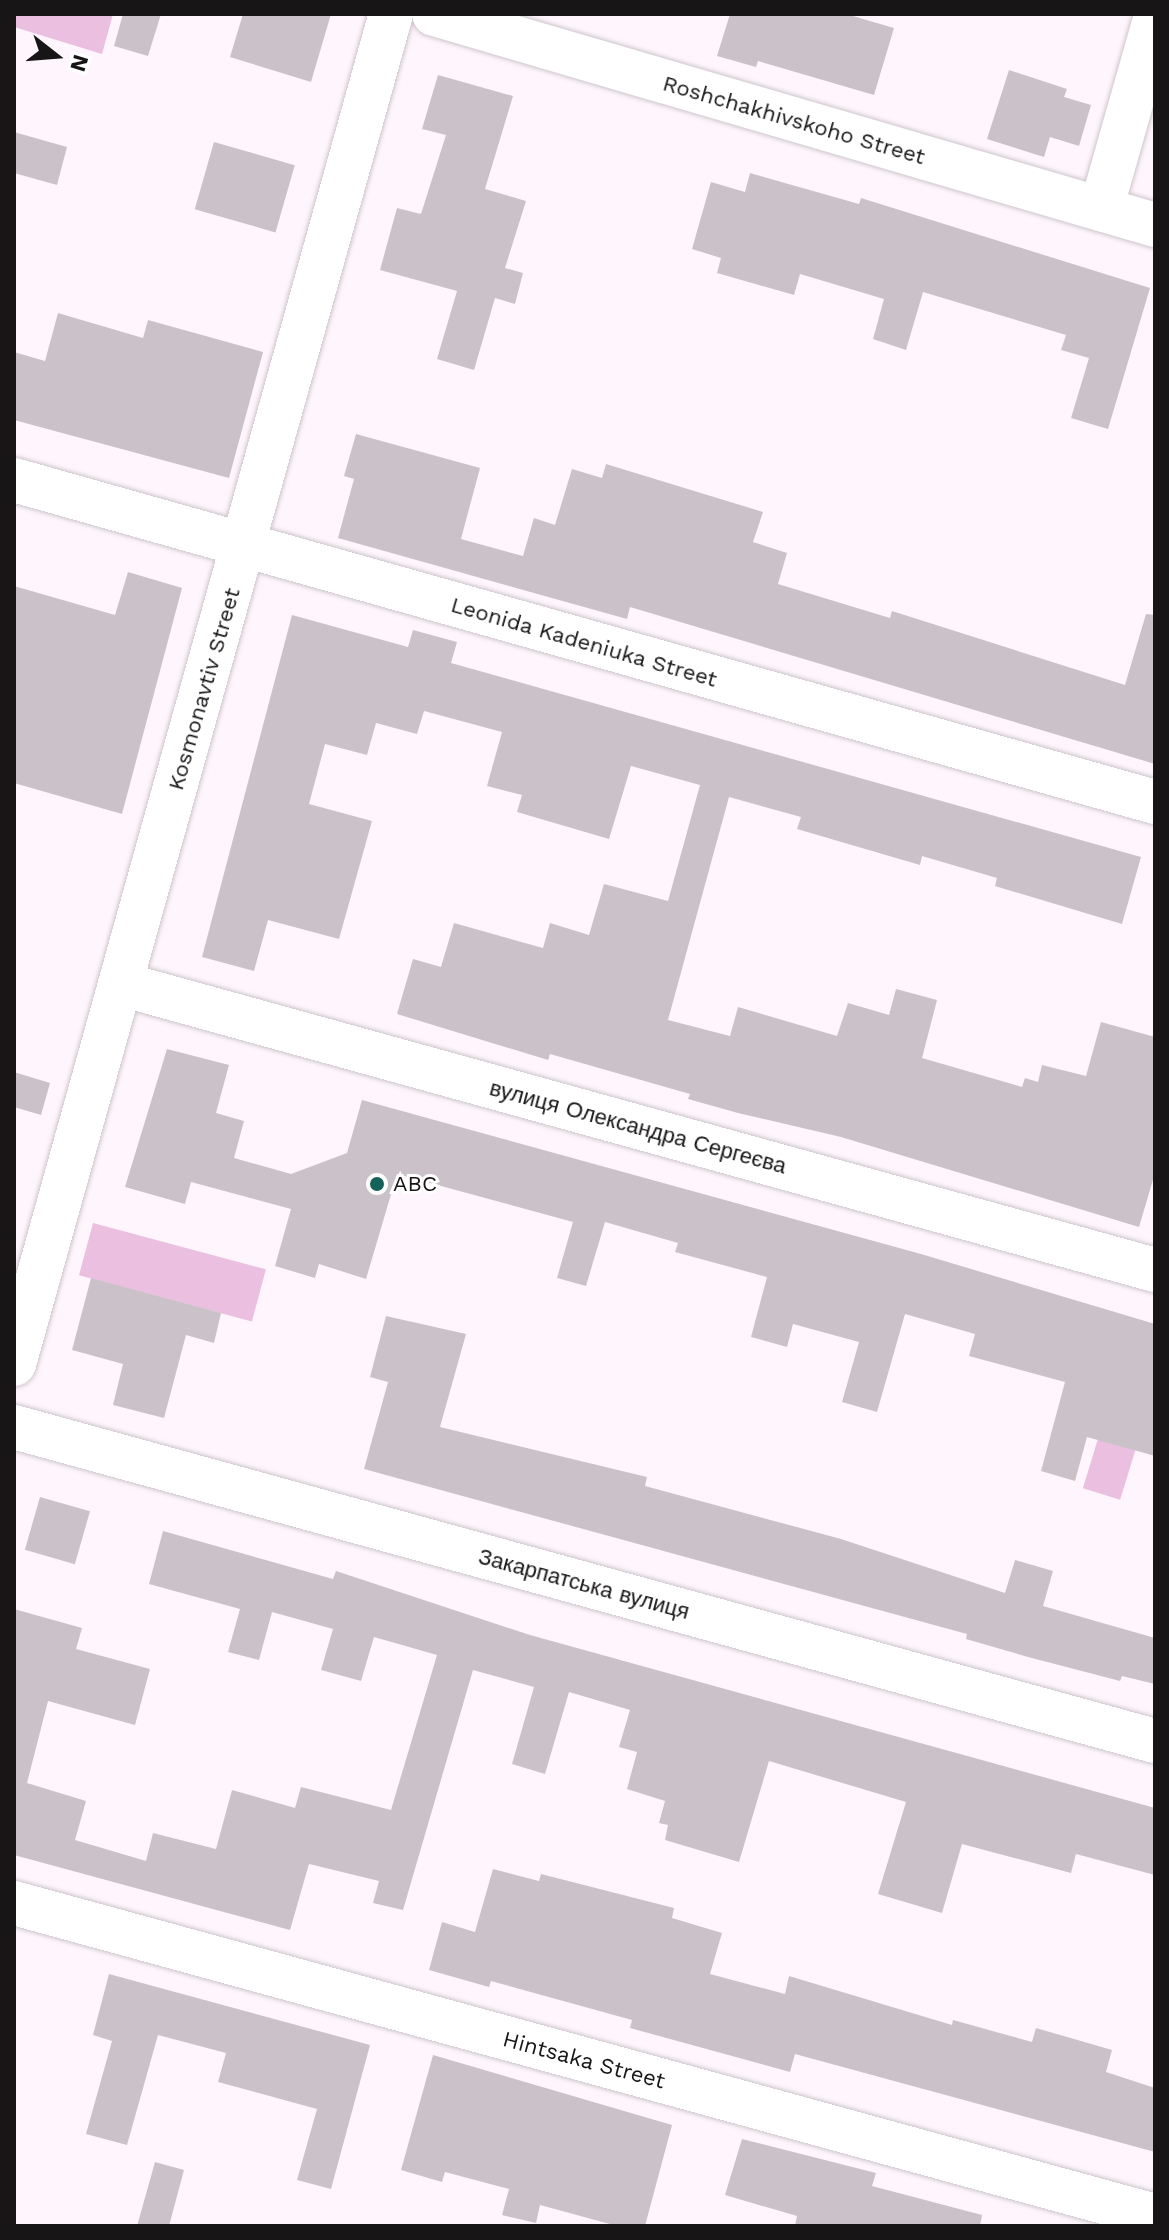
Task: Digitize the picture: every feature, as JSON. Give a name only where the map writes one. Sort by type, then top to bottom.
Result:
[{"type":"street","name":"Kosmonavtiv Street","points":[[14,1364],[391,14]]},
{"type":"street","name":"Roshchakhivskoho Street","points":[[434,14],[1155,225]]},
{"type":"street","points":[[1101,209],[1155,19]]},
{"type":"street","name":"Leonida Kadeniuka Street","points":[[14,480],[1155,802]]},
{"type":"street","name":"вулиця Олександра Сергеєва","points":[[121,984],[1155,1270]]},
{"type":"street","name":"Закарпатська вулиця","points":[[14,1427],[1155,1741]]},
{"type":"street","name":"Hintsaka Street","points":[[14,1903],[1155,2216]]},
{"type":"shaded area","points":[[14,14],[113,14],[102,54],[14,27]]},
{"type":"shaded area","points":[[93,1223],[266,1269],[252,1321],[79,1275]]},
{"type":"shaded area","points":[[1108,1406],[1145,1417],[1120,1500],[1083,1488]]},
{"type":"building","points":[[123,14],[161,14],[148,56],[114,46]]},
{"type":"building","points":[[243,14],[331,14],[311,82],[230,57]]},
{"type":"building","points":[[730,14],[846,14],[894,28],[874,95],[758,61],[756,67],[717,56]]},
{"type":"building","points":[[1009,70],[1067,89],[1064,97],[1091,105],[1079,146],[1050,137],[1044,157],[987,139]]},
{"type":"building","points":[[438,75],[513,96],[485,189],[526,201],[505,268],[523,273],[515,304],[495,298],[474,370],[437,359],[457,291],[380,270],[397,208],[421,214],[446,135],[422,129]]},
{"type":"building","points":[[14,132],[67,147],[57,185],[14,173]]},
{"type":"building","points":[[214,142],[295,165],[275,232],[195,209]]},
{"type":"building","points":[[750,173],[859,204],[861,198],[1150,288],[1108,429],[1071,418],[1089,358],[1061,350],[1066,335],[923,292],[906,350],[873,339],[884,299],[800,274],[794,295],[717,273],[721,258],[692,249],[711,182],[745,192]]},
{"type":"building","points":[[58,313],[143,338],[148,320],[263,352],[229,478],[14,420],[14,352],[45,361]]},
{"type":"building","points":[[356,434],[480,468],[461,539],[523,556],[534,518],[555,525],[572,469],[602,478],[606,464],[763,512],[753,542],[787,553],[778,584],[890,618],[892,611],[1125,685],[1146,614],[1155,615],[1155,764],[630,607],[627,619],[338,538],[354,479],[344,476]]},
{"type":"building","points":[[128,572],[182,588],[122,814],[14,783],[14,586],[115,615]]},
{"type":"building","points":[[292,615],[408,647],[413,630],[457,642],[451,663],[1141,857],[1122,924],[995,886],[997,878],[922,856],[920,865],[797,829],[801,817],[729,797],[668,1020],[730,1036],[738,1007],[837,1036],[848,1003],[889,1015],[896,989],[937,1000],[922,1058],[1022,1087],[1025,1078],[1038,1082],[1042,1065],[1086,1076],[1101,1022],[1155,1037],[1155,1173],[1139,1227],[841,1137],[738,1113],[688,1099],[690,1094],[550,1054],[548,1060],[397,1014],[413,959],[441,967],[454,923],[543,948],[550,923],[589,935],[604,884],[668,901],[700,785],[631,766],[609,839],[517,812],[522,795],[487,786],[502,732],[424,711],[417,734],[376,723],[367,755],[325,744],[309,804],[372,821],[339,939],[268,920],[254,971],[202,957]]},
{"type":"building","points":[[167,1049],[229,1065],[216,1113],[244,1121],[234,1158],[291,1174],[347,1153],[362,1100],[921,1254],[1155,1324],[1155,1456],[1087,1437],[1075,1481],[1041,1471],[1065,1382],[969,1356],[975,1334],[905,1314],[877,1412],[842,1402],[859,1342],[793,1324],[787,1347],[751,1337],[767,1277],[675,1252],[678,1243],[605,1222],[586,1286],[557,1278],[573,1222],[397,1174],[366,1279],[319,1264],[315,1278],[275,1266],[291,1209],[191,1182],[185,1204],[125,1187]]},
{"type":"building","points":[[14,1072],[50,1083],[41,1115],[14,1107]]},
{"type":"building","points":[[91,1278],[221,1313],[214,1343],[186,1335],[164,1418],[113,1405],[123,1364],[72,1350]]},
{"type":"building","points":[[386,1316],[466,1334],[440,1427],[647,1477],[645,1486],[841,1539],[1005,1593],[1015,1560],[1053,1571],[1043,1606],[1155,1638],[1155,1684],[1122,1676],[1120,1681],[1028,1657],[966,1639],[967,1634],[364,1469],[388,1382],[370,1377]]},
{"type":"building","points":[[40,1497],[90,1511],[75,1564],[25,1550]]},
{"type":"building","points":[[163,1531],[333,1579],[336,1571],[530,1635],[1155,1808],[1155,1875],[1076,1854],[1071,1873],[962,1844],[942,1913],[878,1894],[906,1802],[769,1761],[739,1862],[665,1840],[668,1825],[659,1823],[665,1801],[627,1789],[637,1752],[619,1747],[630,1710],[569,1692],[545,1774],[512,1764],[534,1687],[473,1670],[403,1910],[373,1903],[379,1881],[309,1864],[290,1930],[14,1855],[14,1609],[82,1628],[76,1649],[150,1669],[135,1725],[48,1701],[27,1783],[86,1801],[75,1840],[146,1861],[153,1833],[216,1849],[232,1790],[295,1808],[301,1787],[391,1810],[437,1655],[374,1637],[361,1681],[321,1670],[333,1629],[272,1612],[259,1660],[228,1652],[240,1609],[149,1584]]},
{"type":"building","points":[[493,1869],[539,1881],[541,1874],[674,1908],[672,1918],[722,1933],[710,1974],[785,1994],[789,1976],[952,2025],[953,2020],[1032,2042],[1036,2028],[1112,2050],[1106,2072],[1155,2088],[1155,2152],[795,2054],[790,2072],[630,2028],[632,2020],[491,1981],[489,1987],[429,1970],[442,1922],[475,1932]]},
{"type":"building","points":[[109,1974],[370,2045],[331,2189],[297,2180],[317,2109],[218,2082],[226,2053],[158,2035],[127,2145],[86,2134],[112,2041],[93,2035]]},
{"type":"building","points":[[433,2055],[672,2125],[645,2226],[617,2226],[540,2205],[536,2223],[502,2215],[509,2189],[445,2172],[442,2182],[401,2170]]},
{"type":"building","points":[[742,2139],[876,2173],[872,2186],[982,2215],[980,2226],[795,2226],[797,2216],[725,2195]]},
{"type":"building","points":[[155,2162],[184,2170],[169,2226],[137,2226]]},
{"type":"place","name":"ABC","points":[[377,1184]]}]
